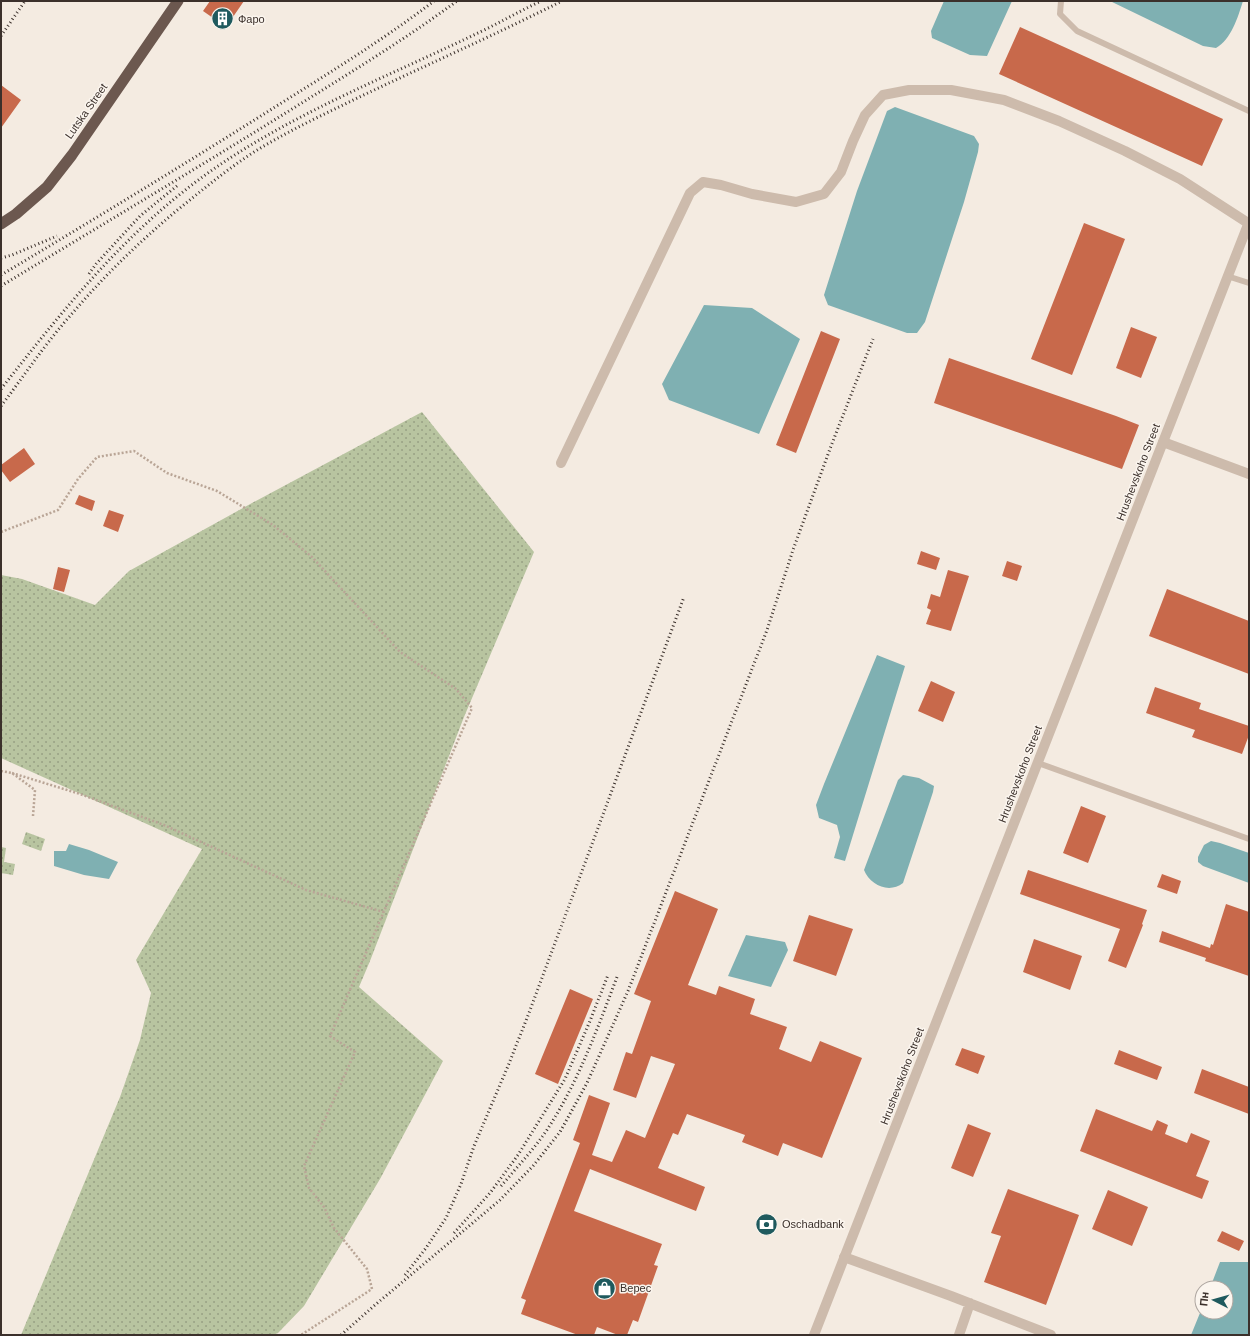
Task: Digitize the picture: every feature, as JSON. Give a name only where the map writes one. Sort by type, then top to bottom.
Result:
[{"type":"highway","name":"Lutska Street","points":[[1,224],[16,214],[47,187],[72,155],[178,1]]},
{"type":"street","points":[[561,463],[690,193],[703,182],[721,185],[752,194],[796,202],[824,194],[841,172],[852,141],[864,115],[883,95],[909,90],[951,90],[1004,100],[1059,121],[1125,151],[1180,179],[1249,222]]},
{"type":"street","name":"Hrushevskoho Street","points":[[814,1335],[1249,222]]},
{"type":"street","points":[[1163,442],[1249,474]]},
{"type":"street","points":[[844,1257],[970,1303],[1051,1335]]},
{"type":"street","points":[[959,1335],[970,1303]]},
{"type":"lane","points":[[1061,1],[1060,14],[1077,31],[1249,111]]},
{"type":"lane","points":[[1227,276],[1249,283]]},
{"type":"lane","points":[[1038,763],[1249,839]]},
{"type":"path","points":[[1,532],[58,510],[78,480],[97,457],[134,451],[166,473],[217,491],[273,525],[312,557],[400,652],[456,689],[472,708],[330,1036],[356,1052],[304,1166],[310,1188],[324,1207],[334,1228],[367,1269],[372,1289],[301,1335]]},
{"type":"path","points":[[1,771],[80,794],[164,825],[306,890],[384,912]]},
{"type":"path","points":[[12,773],[35,790],[33,816]]},
{"type":"green space","points":[[422,412],[534,552],[464,717],[359,987],[443,1061],[380,1179],[304,1306],[278,1333],[273,1335],[21,1335],[120,1097],[140,1040],[151,993],[136,960],[202,849],[1,758],[1,575],[22,579],[95,605],[129,571]]},
{"type":"green space","points":[[26,832],[45,839],[41,851],[22,844]]},
{"type":"green space","points":[[1,847],[6,848],[4,862],[15,864],[13,875],[1,873]]},
{"type":"water","points":[[944,1],[1012,1],[987,56],[970,55],[932,38],[931,31]]},
{"type":"water","points":[[1110,1],[1243,1],[1230,34],[1226,40],[1216,48],[1203,46]]},
{"type":"water","points":[[895,107],[974,136],[979,144],[964,202],[925,322],[917,333],[907,333],[828,305],[824,295],[857,191],[887,111]]},
{"type":"water","points":[[704,305],[752,308],[800,339],[759,434],[669,400],[662,384]]},
{"type":"water","points":[[877,655],[905,666],[845,861],[834,858],[840,837],[837,825],[819,818],[816,805]]},
{"type":"water","points":[[903,775],[919,778],[934,786],[903,883],[892,888],[886,888],[875,884],[864,870],[898,780]]},
{"type":"water","points":[[1211,841],[1249,853],[1249,883],[1203,866],[1198,862],[1198,857],[1204,845]]},
{"type":"water","points":[[69,844],[89,850],[118,862],[109,879],[84,875],[54,866],[54,851],[66,851]]},
{"type":"water","points":[[746,935],[785,942],[788,950],[771,987],[728,976]]},
{"type":"water","points":[[1220,1262],[1249,1262],[1249,1335],[1191,1335],[1197,1320],[1234,1320],[1234,1280],[1213,1280]]},
{"type":"building","name":"Фаро","points":[[210,1],[244,1],[226,27],[203,11]]},
{"type":"building","points":[[1020,27],[1223,119],[1202,166],[999,74]]},
{"type":"building","points":[[1,85],[21,100],[1,128]]},
{"type":"building","points":[[1084,223],[1125,239],[1072,375],[1031,359]]},
{"type":"building","points":[[1131,327],[1157,337],[1141,378],[1116,368]]},
{"type":"building","points":[[821,331],[840,339],[796,453],[776,445]]},
{"type":"building","points":[[949,358],[1139,425],[1122,469],[934,403]]},
{"type":"building","points":[[24,448],[35,464],[10,482],[1,470],[1,465]]},
{"type":"building","points":[[79,495],[95,501],[92,511],[75,504]]},
{"type":"building","points":[[109,510],[124,515],[118,532],[103,526]]},
{"type":"building","points":[[921,551],[940,558],[936,570],[917,564]]},
{"type":"building","points":[[1007,561],[1022,566],[1017,581],[1002,576]]},
{"type":"building","points":[[58,567],[70,570],[64,592],[53,589]]},
{"type":"building","points":[[948,570],[969,576],[951,631],[926,624],[931,610],[927,608],[931,594],[940,597]]},
{"type":"building","points":[[1167,589],[1249,621],[1249,674],[1149,636]]},
{"type":"building","points":[[931,681],[955,692],[943,722],[918,711]]},
{"type":"building","points":[[1155,687],[1201,703],[1199,709],[1249,726],[1249,735],[1242,754],[1192,737],[1195,730],[1146,713]]},
{"type":"building","points":[[1081,806],[1106,816],[1088,863],[1063,853]]},
{"type":"building","points":[[1028,870],[1147,910],[1142,924],[1143,925],[1126,968],[1108,961],[1120,929],[1020,894]]},
{"type":"building","points":[[1162,874],[1181,881],[1177,894],[1157,887]]},
{"type":"building","points":[[675,891],[718,909],[688,985],[716,995],[719,986],[755,999],[750,1014],[787,1027],[779,1049],[811,1062],[820,1041],[862,1058],[822,1158],[783,1143],[778,1156],[742,1142],[745,1135],[687,1114],[678,1135],[673,1133],[658,1168],[705,1187],[696,1211],[590,1169],[574,1211],[662,1244],[654,1265],[658,1266],[638,1322],[633,1320],[627,1335],[618,1335],[597,1327],[594,1335],[578,1335],[521,1314],[526,1300],[521,1298],[580,1143],[573,1140],[589,1095],[610,1103],[592,1155],[612,1162],[626,1130],[645,1138],[675,1064],[651,1056],[636,1098],[613,1090],[626,1052],[632,1054],[651,1001],[634,994]]},
{"type":"building","points":[[1226,904],[1249,912],[1249,976],[1205,961],[1206,958],[1159,942],[1162,931],[1210,948],[1211,944],[1213,945]]},
{"type":"building","points":[[809,915],[853,929],[836,976],[793,961]]},
{"type":"building","points":[[1034,939],[1082,956],[1070,990],[1023,972]]},
{"type":"building","points":[[570,989],[593,999],[558,1084],[535,1074]]},
{"type":"building","points":[[962,1048],[985,1056],[978,1074],[955,1065]]},
{"type":"building","points":[[1119,1050],[1162,1067],[1157,1080],[1114,1064]]},
{"type":"building","points":[[1202,1069],[1249,1087],[1249,1114],[1194,1093]]},
{"type":"building","points":[[1096,1109],[1152,1131],[1157,1120],[1168,1125],[1165,1134],[1187,1143],[1191,1133],[1210,1141],[1196,1176],[1209,1181],[1202,1199],[1080,1151]]},
{"type":"building","points":[[968,1124],[991,1133],[973,1177],[951,1168]]},
{"type":"building","points":[[1008,1189],[1079,1215],[1046,1305],[984,1282],[1001,1236],[991,1233]]},
{"type":"building","points":[[1108,1190],[1148,1207],[1132,1246],[1092,1229]]},
{"type":"building","points":[[1222,1231],[1244,1241],[1239,1251],[1217,1241]]},
{"type":"railway","points":[[1,36],[25,1]]},
{"type":"railway","points":[[1,275],[173,171],[315,82],[376,43],[434,1]]},
{"type":"railway","points":[[1,286],[220,154],[334,83],[457,1]]},
{"type":"railway","points":[[1,389],[67,307],[114,255],[165,207],[226,160],[296,119],[480,32],[541,1]]},
{"type":"railway","points":[[1,406],[43,349],[82,302],[107,275],[161,224],[234,166],[265,145],[310,121],[562,1]]},
{"type":"railway","points":[[89,274],[96,264],[140,216],[178,185]]},
{"type":"railway","points":[[1,258],[12,255],[57,236]]},
{"type":"railway","points":[[341,1335],[500,1200],[533,1166],[560,1132],[587,1083],[628,991],[767,630],[793,550],[831,446],[873,339]]},
{"type":"railway","points":[[405,1275],[426,1248],[446,1218],[461,1184],[474,1146],[529,1013],[684,597]]},
{"type":"railway","points":[[454,1233],[490,1193],[518,1155],[565,1079],[608,975]]},
{"type":"railway","points":[[501,1186],[541,1139],[562,1105],[580,1070],[617,977]]},
{"type":"place","name":"Фаро","points":[[223,19]]},
{"type":"place","name":"Oschadbank","points":[[767,1224]]},
{"type":"place","name":"Верес","points":[[605,1288]]}]
